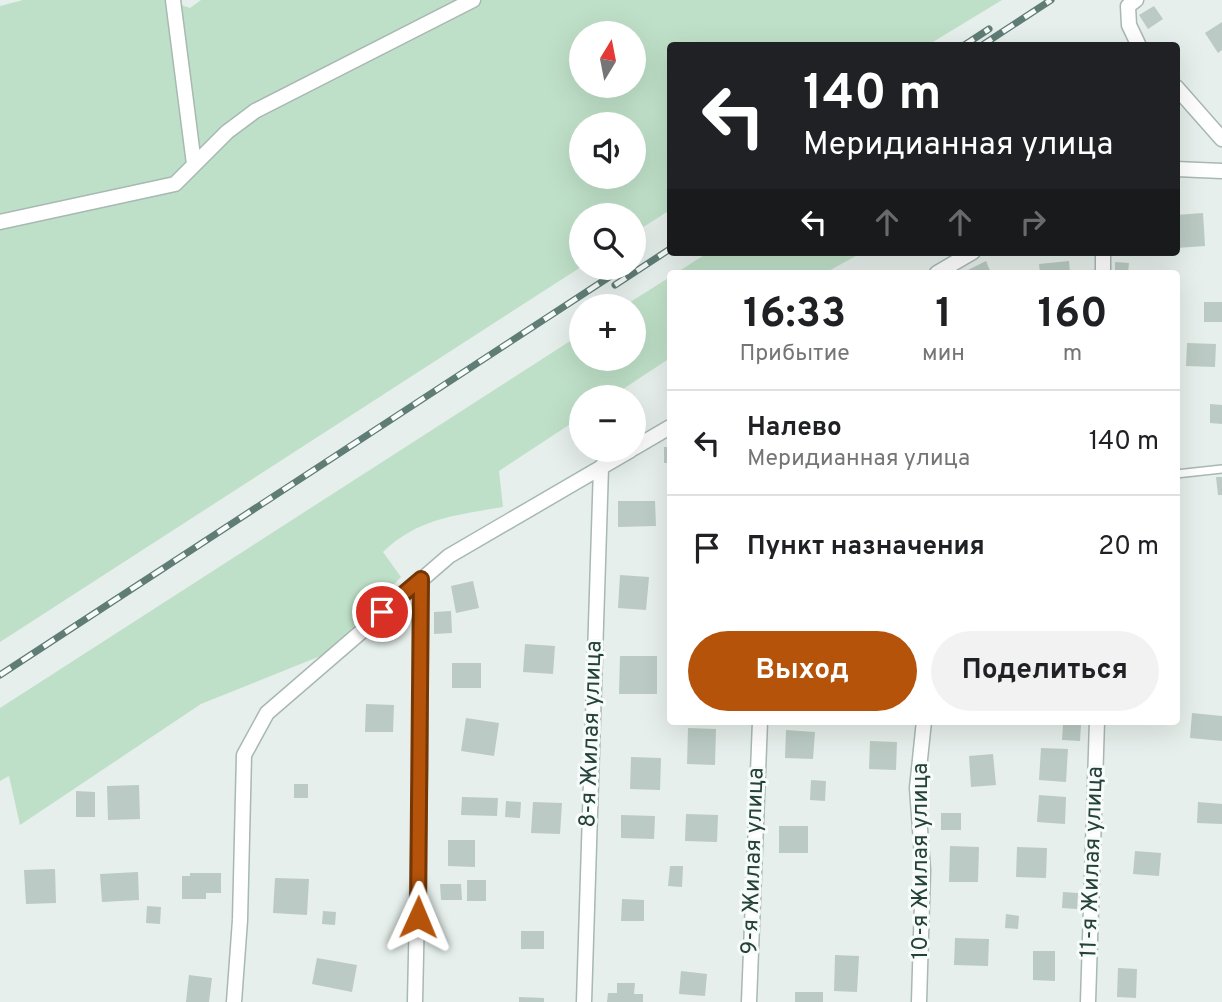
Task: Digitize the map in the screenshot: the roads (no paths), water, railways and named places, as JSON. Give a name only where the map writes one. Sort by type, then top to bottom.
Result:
[{"type":"street","points":[[173,0],[194,164]]},
{"type":"street","points":[[0,222],[175,184],[227,132],[255,111],[473,0]]},
{"type":"street","points":[[1136,0],[1128,6],[1129,26],[1137,42]]},
{"type":"street","points":[[1180,92],[1222,139]]},
{"type":"street","points":[[1180,169],[1222,171]]},
{"type":"street","points":[[942,270],[966,256]]},
{"type":"street","points":[[646,441],[667,429]]},
{"type":"street","points":[[234,1002],[240,920],[244,755],[267,713],[449,555],[610,462]]},
{"type":"street","name":"8-я Жилая улица","points":[[584,1002],[601,467]]},
{"type":"street","points":[[415,1002],[421,579]]},
{"type":"street","name":"9-я Жилая улица","points":[[749,1002],[760,725]]},
{"type":"street","name":"10-я Жилая улица","points":[[919,1002],[923,870],[917,788],[924,725]]},
{"type":"street","name":"11-я Жилая улица","points":[[1088,1002],[1097,725]]},
{"type":"lane","points":[[1180,474],[1222,469]]},
{"type":"railway","points":[[987,42],[1051,0]]},
{"type":"railway","points":[[969,42],[989,29]]},
{"type":"railway","points":[[615,285],[667,251]]},
{"type":"railway","points":[[0,675],[605,280]]}]
